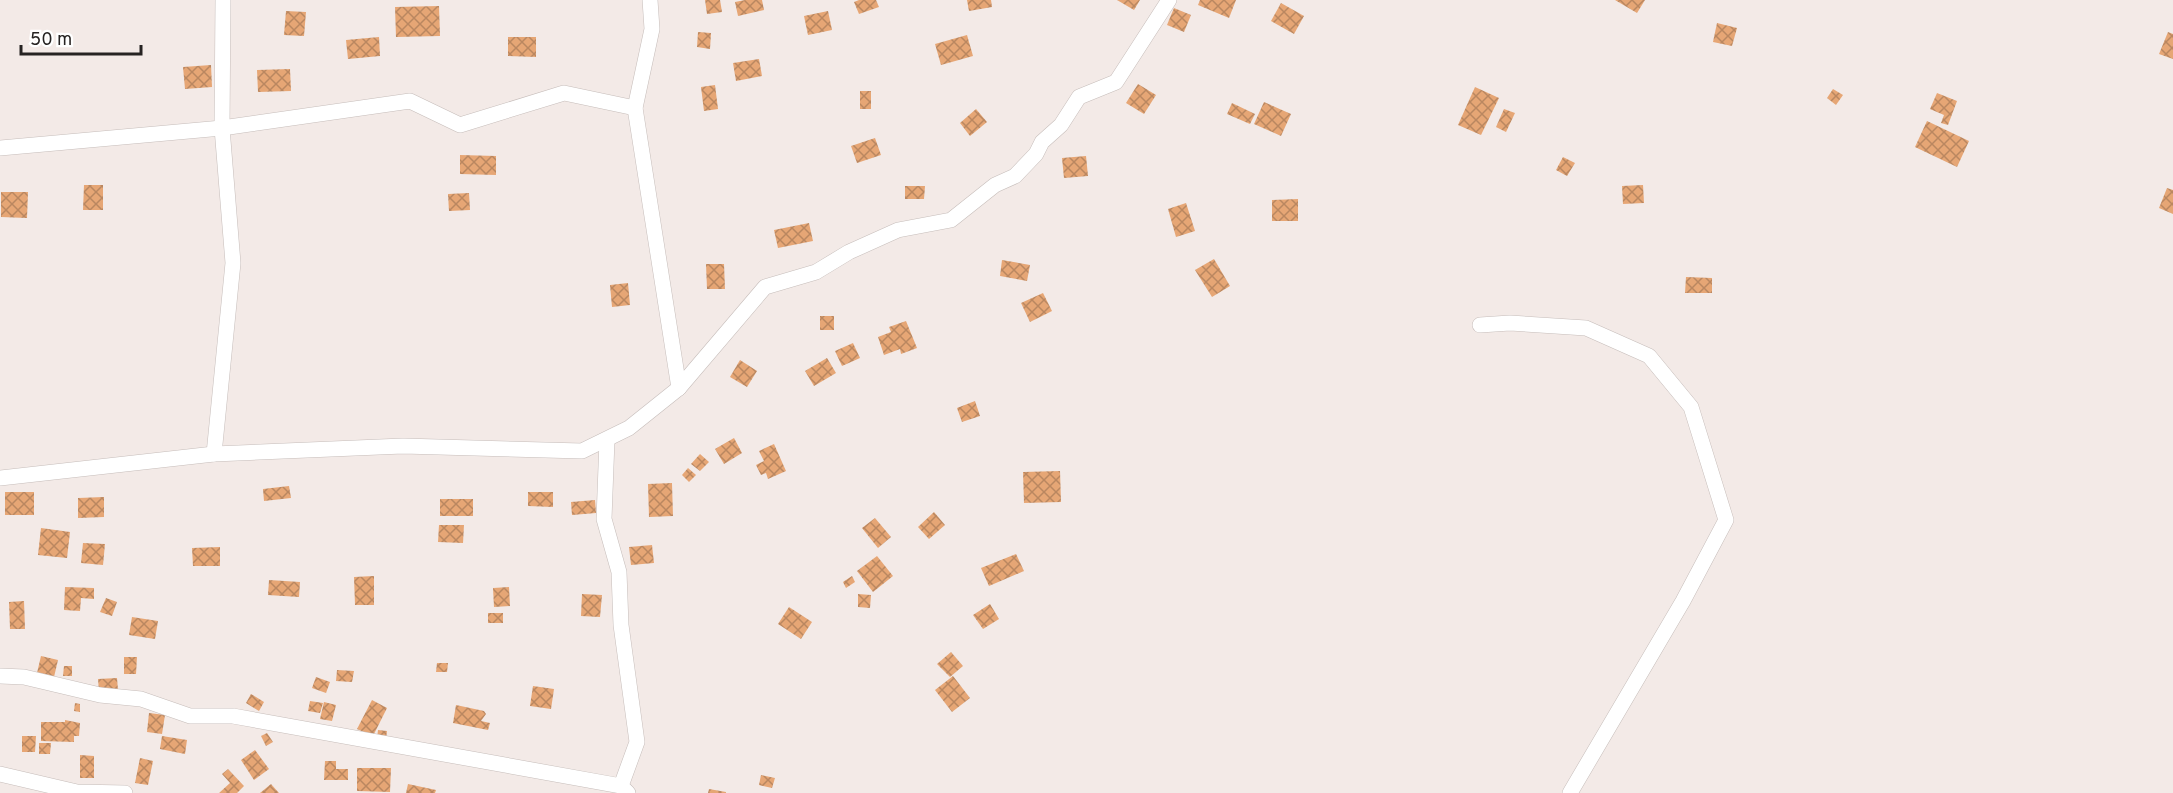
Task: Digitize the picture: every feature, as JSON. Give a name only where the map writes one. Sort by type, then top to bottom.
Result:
[{"type":"street","points":[[214,454],[233,263],[222,128],[223,0]]},
{"type":"street","points":[[650,0],[652,29],[635,108],[680,388]]},
{"type":"street","points":[[0,478],[214,454],[403,446],[582,451],[629,428],[680,388],[765,287],[816,272],[849,252],[898,230],[951,220],[995,185],[1015,176],[1036,154],[1042,142],[1061,126],[1079,97],[1116,82],[1169,0]]},
{"type":"street","points":[[0,148],[222,128],[410,101],[460,125],[564,93],[635,108]]},
{"type":"street","points":[[1480,325],[1510,323],[1586,328],[1648,356],[1691,407],[1726,520],[1683,601],[1570,793]]},
{"type":"street","points":[[0,676],[24,677],[100,695],[141,699],[190,716],[232,716],[624,789],[637,742],[621,625],[619,572],[604,519],[608,440]]},
{"type":"street","points":[[0,774],[77,792],[125,793]]},
{"type":"building","points":[[705,0],[720,0],[722,12],[707,14]]},
{"type":"building","points":[[762,0],[764,10],[738,16],[735,2]]},
{"type":"building","points":[[876,0],[879,7],[859,14],[854,2]]},
{"type":"building","points":[[967,0],[991,0],[992,7],[969,11]]},
{"type":"building","points":[[1117,0],[1140,0],[1134,10]]},
{"type":"building","points":[[1200,0],[1236,0],[1229,18],[1198,5]]},
{"type":"building","points":[[1615,0],[1645,0],[1637,13]]},
{"type":"building","points":[[1281,3],[1304,16],[1294,34],[1271,21]]},
{"type":"building","points":[[439,6],[440,36],[396,37],[395,7]]},
{"type":"building","points":[[1174,8],[1191,15],[1184,32],[1167,25]]},
{"type":"building","points":[[286,11],[306,12],[304,36],[284,35]]},
{"type":"building","points":[[828,11],[832,30],[808,35],[804,16]]},
{"type":"building","points":[[1717,23],[1737,28],[1732,46],[1713,42]]},
{"type":"building","points":[[698,32],[711,33],[710,49],[697,47]]},
{"type":"building","points":[[2168,32],[2173,34],[2173,59],[2159,54]]},
{"type":"building","points":[[967,35],[973,56],[941,65],[935,44]]},
{"type":"building","points":[[379,37],[380,56],[348,59],[346,40]]},
{"type":"building","points":[[508,37],[536,37],[536,57],[508,56]]},
{"type":"building","points":[[759,59],[762,76],[736,81],[733,63]]},
{"type":"building","points":[[211,65],[212,87],[185,89],[183,67]]},
{"type":"building","points":[[290,69],[291,91],[258,92],[257,70]]},
{"type":"building","points":[[1138,84],[1156,95],[1144,114],[1126,103]]},
{"type":"building","points":[[715,85],[718,109],[704,111],[701,87]]},
{"type":"building","points":[[1475,87],[1499,98],[1481,135],[1458,125]]},
{"type":"building","points":[[1833,89],[1843,95],[1836,105],[1827,98]]},
{"type":"building","points":[[860,91],[871,91],[871,109],[860,109]]},
{"type":"building","points":[[1937,93],[1957,101],[1948,125],[1941,123],[1944,115],[1930,109]]},
{"type":"building","points":[[1264,102],[1291,114],[1281,136],[1254,124]]},
{"type":"building","points":[[1232,103],[1255,114],[1250,124],[1227,114]]},
{"type":"building","points":[[976,109],[987,122],[970,136],[960,123]]},
{"type":"building","points":[[1504,109],[1515,113],[1506,132],[1496,127]]},
{"type":"building","points":[[1927,121],[1969,141],[1957,167],[1915,147]]},
{"type":"building","points":[[875,138],[881,155],[857,163],[851,146]]},
{"type":"building","points":[[460,155],[496,156],[496,175],[460,174]]},
{"type":"building","points":[[1086,156],[1088,176],[1064,178],[1062,158]]},
{"type":"building","points":[[1563,157],[1575,163],[1567,176],[1556,170]]},
{"type":"building","points":[[84,185],[103,185],[103,210],[83,210]]},
{"type":"building","points":[[1643,185],[1644,203],[1623,204],[1622,186]]},
{"type":"building","points":[[905,186],[925,186],[924,199],[905,199]]},
{"type":"building","points":[[2167,188],[2173,190],[2173,214],[2159,208]]},
{"type":"building","points":[[1,192],[28,192],[27,218],[1,217]]},
{"type":"building","points":[[469,193],[470,210],[449,211],[448,194]]},
{"type":"building","points":[[1298,199],[1298,221],[1272,221],[1272,200]]},
{"type":"building","points":[[1186,203],[1195,231],[1176,237],[1168,209]]},
{"type":"building","points":[[809,223],[813,241],[778,248],[774,230]]},
{"type":"building","points":[[1214,259],[1230,286],[1212,297],[1195,270]]},
{"type":"building","points":[[1002,260],[1030,265],[1027,281],[1000,276]]},
{"type":"building","points":[[706,264],[724,264],[725,289],[707,289]]},
{"type":"building","points":[[1686,277],[1712,278],[1712,293],[1685,293]]},
{"type":"building","points":[[628,283],[630,305],[612,307],[610,285]]},
{"type":"building","points":[[1043,293],[1052,311],[1030,322],[1021,303]]},
{"type":"building","points":[[820,316],[834,316],[834,330],[820,330]]},
{"type":"building","points":[[906,321],[917,348],[901,354],[900,349],[884,355],[878,337],[891,332],[889,327]]},
{"type":"building","points":[[853,343],[860,358],[842,366],[835,351]]},
{"type":"building","points":[[827,358],[836,373],[814,386],[805,371]]},
{"type":"building","points":[[740,360],[757,371],[747,387],[730,377]]},
{"type":"building","points":[[975,401],[980,416],[962,422],[957,408]]},
{"type":"building","points":[[734,438],[742,453],[724,464],[715,449]]},
{"type":"building","points":[[774,444],[786,471],[768,479],[766,473],[761,475],[756,465],[764,461],[759,451]]},
{"type":"building","points":[[700,454],[709,462],[700,471],[691,464]]},
{"type":"building","points":[[688,468],[696,475],[689,482],[682,475]]},
{"type":"building","points":[[1060,471],[1061,502],[1024,503],[1023,472]]},
{"type":"building","points":[[672,483],[673,516],[649,517],[648,484]]},
{"type":"building","points":[[289,486],[291,498],[264,501],[263,489]]},
{"type":"building","points":[[5,492],[34,492],[34,515],[5,515]]},
{"type":"building","points":[[528,492],[553,492],[553,507],[528,506]]},
{"type":"building","points":[[104,497],[104,517],[78,518],[78,498]]},
{"type":"building","points":[[440,499],[473,499],[473,516],[440,516]]},
{"type":"building","points":[[595,500],[596,513],[572,515],[571,502]]},
{"type":"building","points":[[934,512],[945,525],[929,539],[918,527]]},
{"type":"building","points":[[875,518],[891,537],[878,548],[862,528]]},
{"type":"building","points":[[439,525],[464,525],[463,543],[438,542]]},
{"type":"building","points":[[41,528],[70,532],[67,558],[38,555]]},
{"type":"building","points":[[83,543],[105,544],[103,565],[81,563]]},
{"type":"building","points":[[652,545],[654,563],[631,565],[629,547]]},
{"type":"building","points":[[220,547],[220,566],[193,566],[192,548]]},
{"type":"building","points":[[1016,554],[1024,571],[989,586],[981,568]]},
{"type":"building","points":[[877,556],[893,576],[873,592],[857,571]]},
{"type":"building","points":[[374,576],[374,605],[355,605],[354,577]]},
{"type":"building","points":[[852,576],[855,582],[846,588],[843,582]]},
{"type":"building","points":[[269,580],[300,582],[299,597],[268,595]]},
{"type":"building","points":[[65,587],[94,588],[94,599],[81,598],[80,611],[64,610]]},
{"type":"building","points":[[509,587],[510,606],[494,607],[493,588]]},
{"type":"building","points":[[582,594],[602,595],[600,617],[581,616]]},
{"type":"building","points":[[858,594],[871,595],[870,608],[858,607]]},
{"type":"building","points":[[106,598],[117,602],[112,616],[100,612]]},
{"type":"building","points":[[24,601],[25,629],[10,629],[9,602]]},
{"type":"building","points":[[990,604],[999,619],[983,629],[973,615]]},
{"type":"building","points":[[789,607],[812,622],[801,639],[778,624]]},
{"type":"building","points":[[488,613],[503,613],[503,623],[488,623]]},
{"type":"building","points":[[132,617],[158,621],[155,639],[129,635]]},
{"type":"building","points":[[951,652],[963,666],[950,677],[937,664]]},
{"type":"building","points":[[41,656],[58,660],[54,677],[37,673]]},
{"type":"building","points":[[124,657],[137,657],[136,674],[124,674]]},
{"type":"building","points":[[437,663],[448,663],[447,672],[436,672]]},
{"type":"building","points":[[64,666],[72,666],[72,676],[63,676]]},
{"type":"building","points":[[337,670],[354,671],[352,682],[336,681]]},
{"type":"building","points":[[953,676],[970,698],[952,712],[935,690]]},
{"type":"building","points":[[316,677],[330,682],[326,693],[312,688]]},
{"type":"building","points":[[117,678],[118,690],[99,691],[98,679]]},
{"type":"building","points":[[533,686],[554,689],[551,709],[530,706]]},
{"type":"building","points":[[251,694],[264,702],[259,711],[246,703]]},
{"type":"building","points":[[372,700],[387,708],[373,736],[357,729]]},
{"type":"building","points":[[310,701],[323,703],[320,713],[308,711]]},
{"type":"building","points":[[324,702],[336,705],[332,721],[320,719]]},
{"type":"building","points":[[75,703],[80,704],[80,712],[74,711]]},
{"type":"building","points":[[456,705],[484,711],[486,714],[481,721],[490,723],[488,730],[453,723]]},
{"type":"building","points":[[149,713],[165,715],[162,734],[147,732]]},
{"type":"building","points":[[65,720],[80,723],[79,736],[74,736],[74,742],[41,741],[41,722],[65,722]]},
{"type":"building","points":[[378,730],[387,731],[386,739],[377,738]]},
{"type":"building","points":[[267,733],[273,742],[266,746],[261,736]]},
{"type":"building","points":[[22,736],[36,736],[35,752],[22,752]]},
{"type":"building","points":[[162,736],[187,740],[185,754],[160,749]]},
{"type":"building","points":[[39,743],[51,743],[50,754],[39,754]]},
{"type":"building","points":[[255,750],[269,769],[254,780],[241,760]]},
{"type":"building","points":[[80,755],[94,756],[94,778],[80,778]]},
{"type":"building","points":[[140,758],[153,761],[148,785],[135,783]]},
{"type":"building","points":[[325,761],[336,761],[336,769],[348,769],[348,780],[324,780]]},
{"type":"building","points":[[357,768],[391,768],[390,792],[357,791]]},
{"type":"building","points":[[228,769],[244,786],[237,793],[219,793],[230,783],[222,774]]},
{"type":"building","points":[[761,775],[775,778],[772,788],[759,785]]},
{"type":"building","points":[[271,784],[279,793],[260,793]]},
{"type":"building","points":[[408,784],[436,790],[435,793],[406,793]]},
{"type":"building","points":[[709,789],[726,792],[726,793],[708,793]]}]
